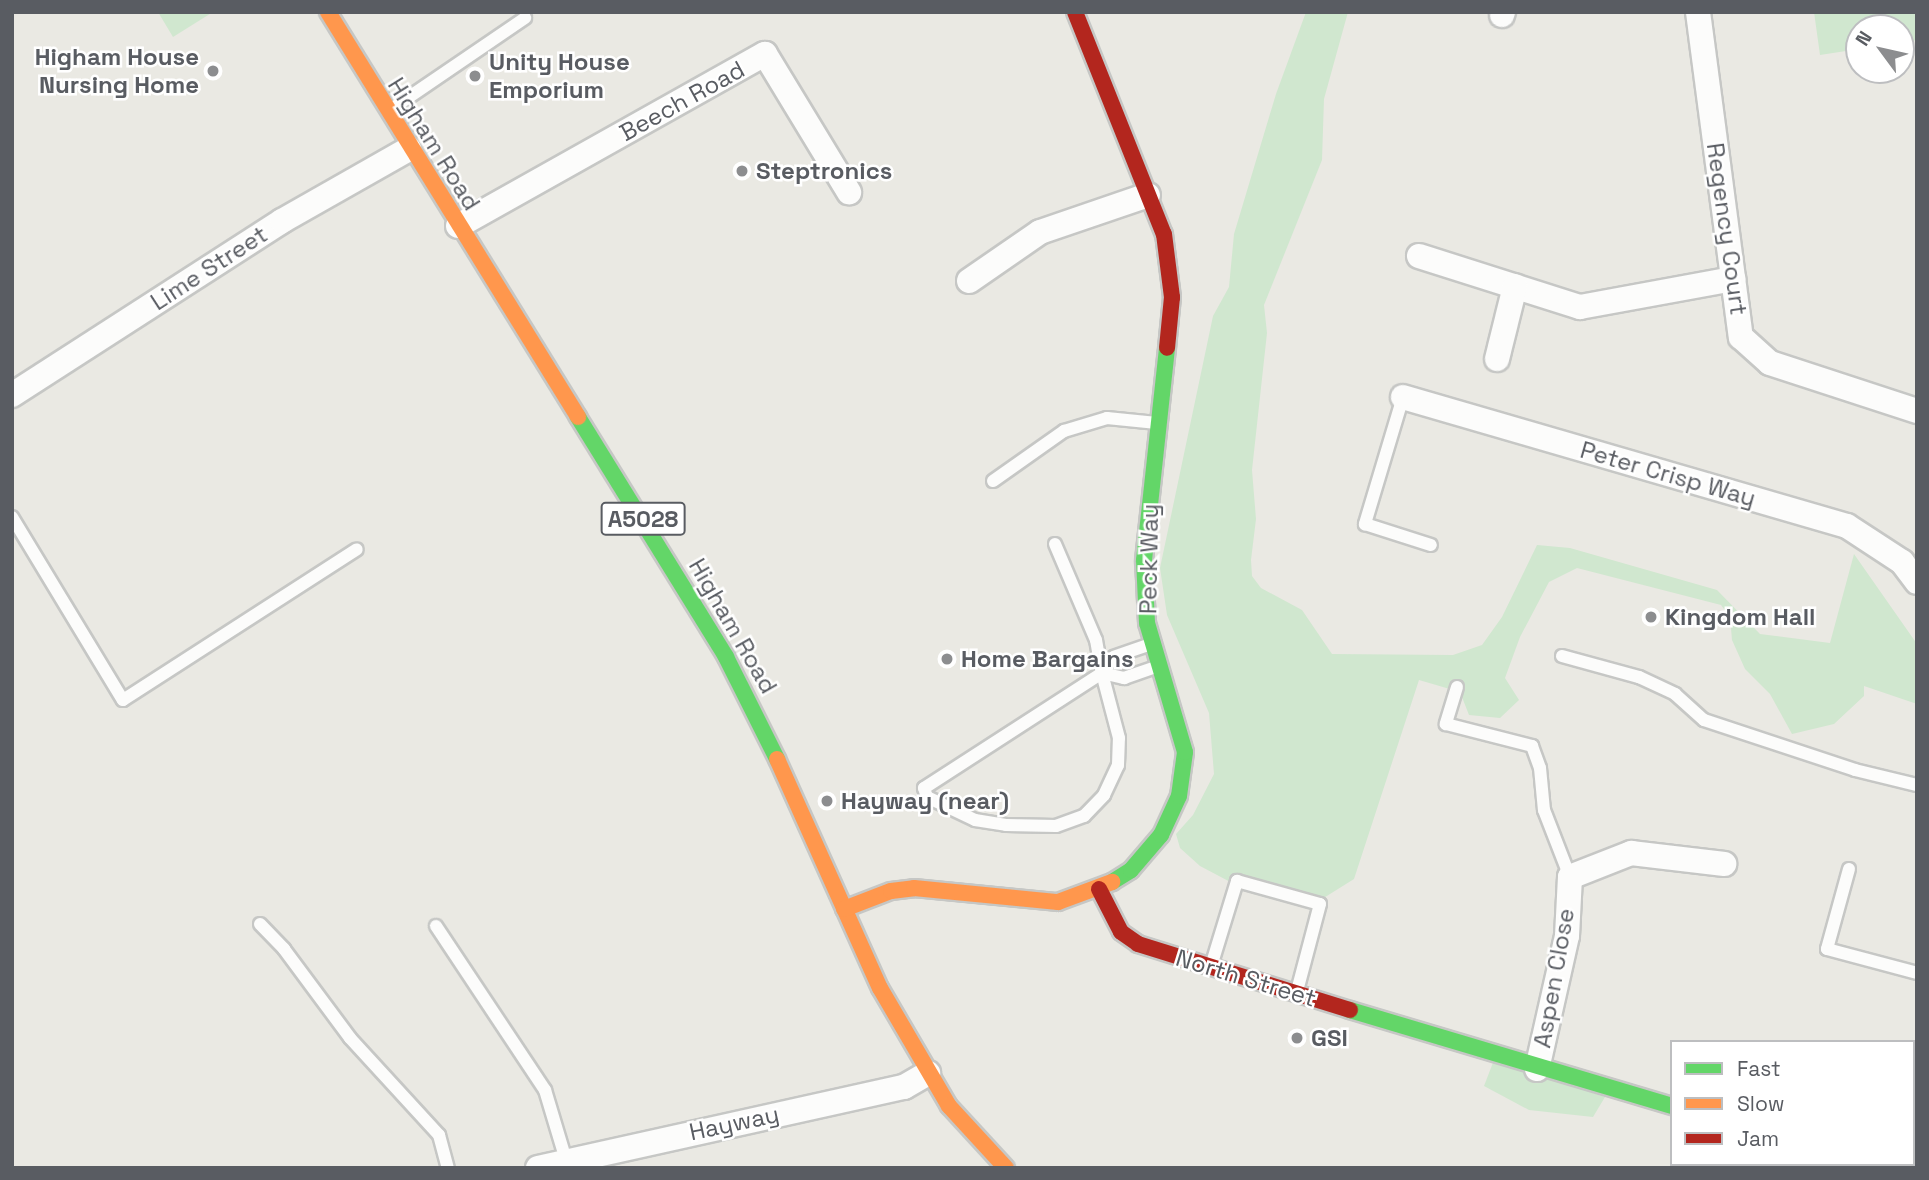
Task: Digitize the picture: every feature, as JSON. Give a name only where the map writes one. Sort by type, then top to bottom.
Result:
[{"type":"street","name":"Higham Road","points":[[328,12],[409,149],[726,657],[807,817],[844,909],[885,996],[928,1073],[949,1105],[1006,1168]]},
{"type":"street","name":"Peck Way","points":[[1075,12],[1164,234],[1172,297],[1144,560],[1147,623],[1185,752],[1179,796],[1161,835],[1132,870],[1099,889]]},
{"type":"street","name":"Regency Court","points":[[1698,12],[1741,337],[1770,363],[1917,411]]},
{"type":"street","name":"Beech Road","points":[[458,226],[765,54],[849,192]]},
{"type":"street","name":"Lime Street","points":[[12,395],[282,221],[409,149]]},
{"type":"street","points":[[969,281],[1040,232],[1148,195]]},
{"type":"street","points":[[1419,256],[1580,307],[1733,279]]},
{"type":"street","points":[[1497,359],[1515,286]]},
{"type":"street","name":"Peter Crisp Way","points":[[1403,397],[1847,526],[1902,562],[1917,582]]},
{"type":"street","name":"Aspen Close","points":[[1537,1069],[1567,936],[1570,877],[1631,853],[1724,864]]},
{"type":"street","points":[[844,909],[891,891],[914,888],[1034,902],[1058,902],[1099,889]]},
{"type":"street","name":"North Street","points":[[1099,889],[1121,932],[1129,938],[1211,967],[1537,1069],[1670,1105]]},
{"type":"street","name":"Hayway","points":[[538,1168],[904,1087],[928,1073]]},
{"type":"lane","points":[[387,112],[525,18]]},
{"type":"lane","points":[[1403,397],[1365,524],[1431,545]]},
{"type":"lane","points":[[993,481],[1064,431],[1107,418],[1157,424]]},
{"type":"lane","points":[[12,517],[123,700],[357,549]]},
{"type":"lane","points":[[1055,544],[1096,640],[1102,673],[1119,738],[1118,765],[1104,795],[1084,816],[1056,826],[1006,825],[975,820],[927,797],[924,788],[1102,673],[1114,657],[1153,644]]},
{"type":"lane","points":[[1562,656],[1639,677],[1675,694],[1704,720],[1728,729],[1856,771],[1917,785]]},
{"type":"lane","points":[[1102,673],[1124,678],[1160,666]]},
{"type":"lane","points":[[1457,687],[1446,724],[1532,746],[1540,768],[1544,810],[1570,877]]},
{"type":"lane","points":[[1849,869],[1827,949],[1917,974]]},
{"type":"lane","points":[[1211,967],[1237,881],[1320,904],[1296,993]]},
{"type":"lane","points":[[260,924],[284,949],[350,1038],[439,1135],[447,1168]]},
{"type":"lane","points":[[436,926],[545,1090],[566,1160]]},
{"type":"green space","points":[[158,12],[213,12],[173,37]]},
{"type":"green space","points":[[1306,12],[1348,12],[1324,99],[1322,160],[1264,305],[1267,333],[1252,470],[1256,519],[1251,560],[1252,576],[1261,588],[1302,610],[1332,654],[1453,655],[1482,645],[1502,617],[1537,545],[1570,548],[1717,590],[1760,634],[1830,643],[1854,554],[1917,644],[1917,704],[1864,686],[1864,696],[1834,724],[1792,734],[1770,694],[1745,669],[1732,640],[1730,617],[1721,605],[1577,568],[1549,582],[1520,637],[1505,678],[1519,700],[1500,718],[1469,715],[1460,692],[1419,680],[1354,879],[1322,899],[1295,901],[1253,894],[1200,866],[1180,848],[1176,834],[1193,815],[1214,774],[1209,713],[1167,615],[1160,568],[1213,316],[1229,287],[1234,234],[1276,94]]},
{"type":"green space","points":[[1814,12],[1917,12],[1915,40],[1915,14],[1845,14],[1845,51],[1820,55]]},
{"type":"green space","points":[[1494,1060],[1605,1097],[1593,1117],[1529,1110],[1484,1086]]},
{"type":"traffic: fast","points":[[1112,882],[1131,870],[1161,835],[1179,796],[1185,752],[1147,623],[1144,560],[1167,348]]},
{"type":"traffic: fast","points":[[578,417],[726,657],[777,759]]},
{"type":"traffic: fast","points":[[1350,1010],[1670,1105]]},
{"type":"traffic: slow","points":[[328,12],[578,417]]},
{"type":"traffic: slow","points":[[777,759],[880,988],[949,1106],[1006,1168]]},
{"type":"traffic: slow","points":[[844,909],[891,891],[914,888],[1058,902],[1112,882]]},
{"type":"traffic: jam","points":[[1075,12],[1164,234],[1172,297],[1167,348]]},
{"type":"traffic: jam","points":[[1099,889],[1121,932],[1138,944],[1350,1010]]},
{"type":"place","name":"Higham House Nursing Home","points":[[213,71]]},
{"type":"place","name":"Unity House Emporium","points":[[475,76]]},
{"type":"place","name":"Steptronics","points":[[742,171]]},
{"type":"place","name":"Kingdom Hall","points":[[1651,617]]},
{"type":"place","name":"Home Bargains","points":[[947,659]]},
{"type":"place","name":"Hayway (near)","points":[[827,801]]},
{"type":"place","name":"GSI","points":[[1297,1038]]}]
